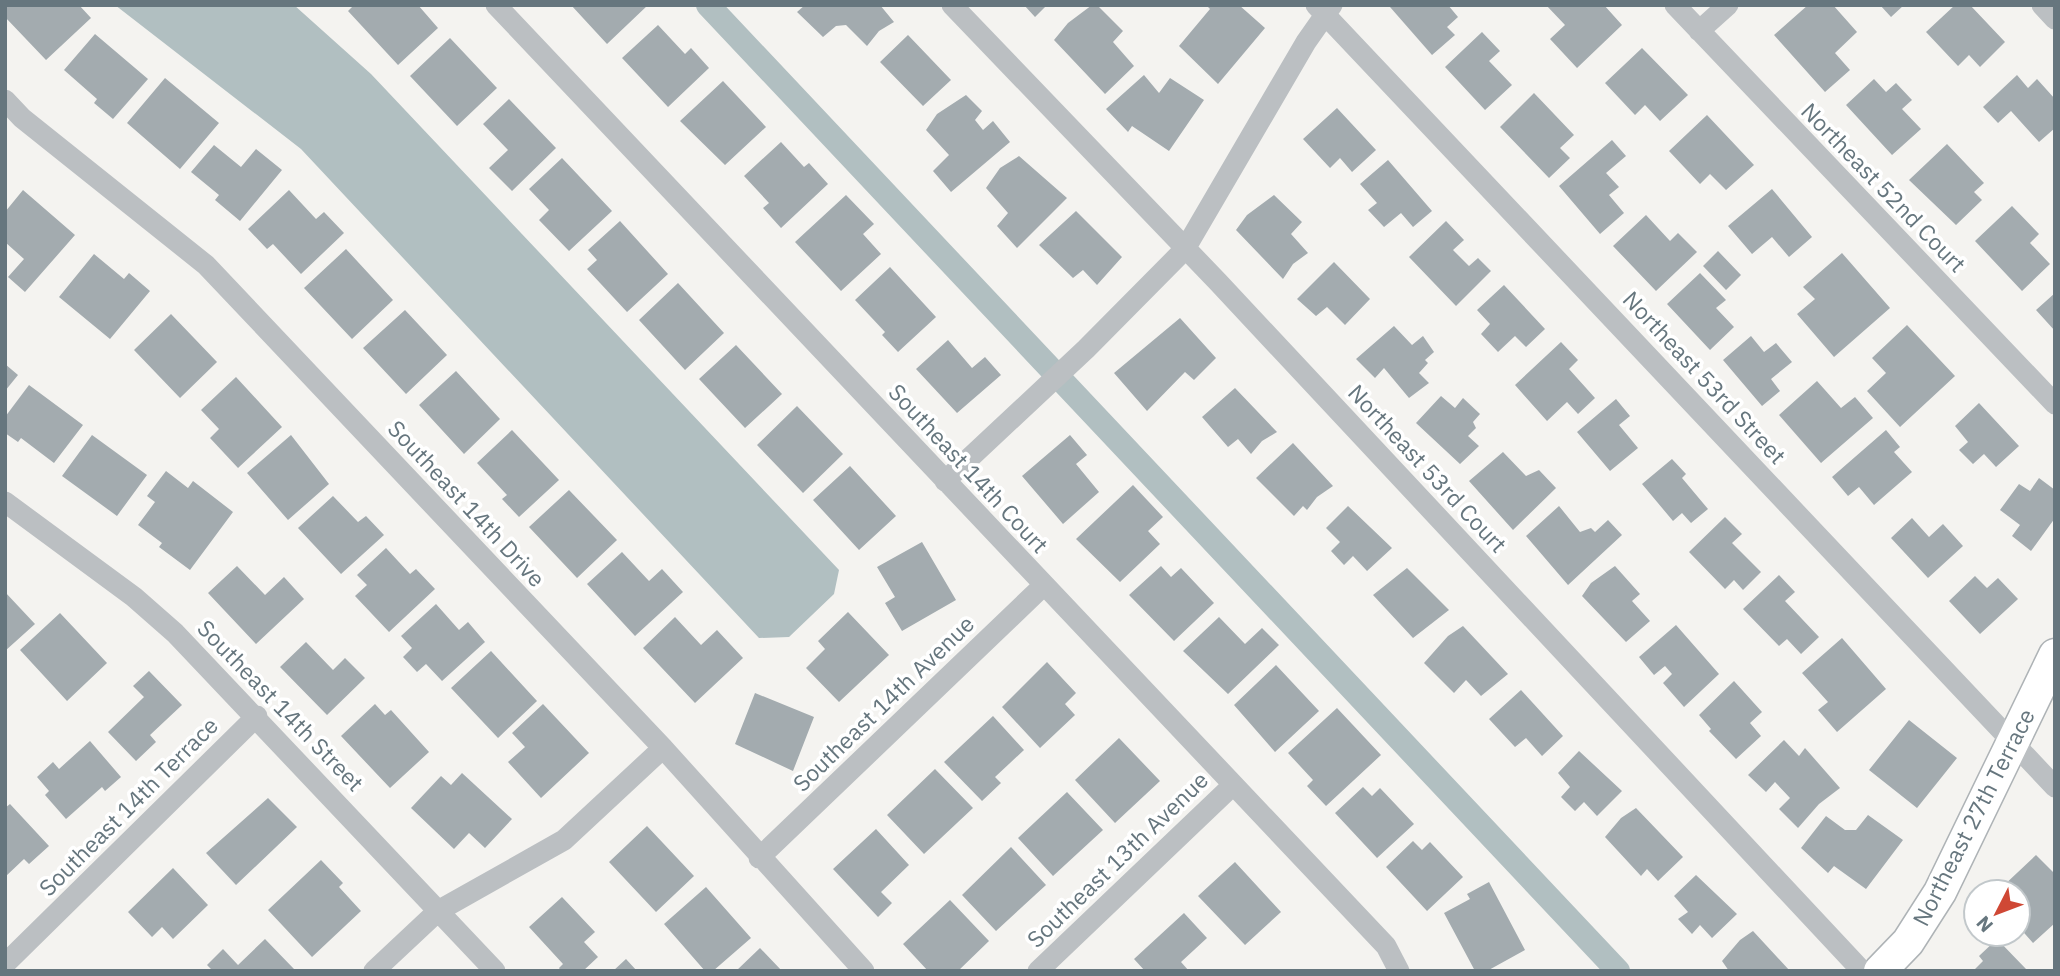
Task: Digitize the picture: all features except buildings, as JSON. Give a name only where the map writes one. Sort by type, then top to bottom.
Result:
[{"type":"street","name":"Southeast 14th Court","points":[[496,5],[1385,946],[1399,971]]},
{"type":"street","name":"Northeast 53rd Court","points":[[952,5],[1185,249],[1862,971]]},
{"type":"street","name":"Northeast 52nd Court","points":[[1675,5],[2055,404]]},
{"type":"street","points":[[1699,31],[1728,5]]},
{"type":"street","points":[[2042,5],[2055,19]]},
{"type":"street","points":[[946,481],[1086,349],[1185,249],[1324,8]]},
{"type":"street","name":"Northeast 53rd Street","points":[[1324,8],[2055,787]]},
{"type":"street","name":"Southeast 14th Drive","points":[[5,100],[22,118],[206,265],[663,748],[759,858],[864,971]]},
{"type":"street","name":"Southeast 14th Street","points":[[5,502],[144,606],[175,633],[257,716],[495,971]]},
{"type":"street","name":"Southeast 14th Avenue","points":[[759,858],[1043,586]]},
{"type":"street","name":"Northeast 27th Terrace","points":[[1880,971],[1908,942],[1940,892],[2055,655]]},
{"type":"street","name":"Southeast 14th Terrace","points":[[5,964],[257,716]]},
{"type":"street","points":[[374,971],[438,911],[564,840],[663,748]]},
{"type":"street","name":"Southeast 13th Avenue","points":[[1038,971],[1232,786]]},
{"type":"shaded area","points":[[115,5],[294,5],[371,74],[839,570],[834,594],[789,637],[759,638],[301,149]]},
{"type":"waterway","points":[[708,5],[1618,971]]}]
